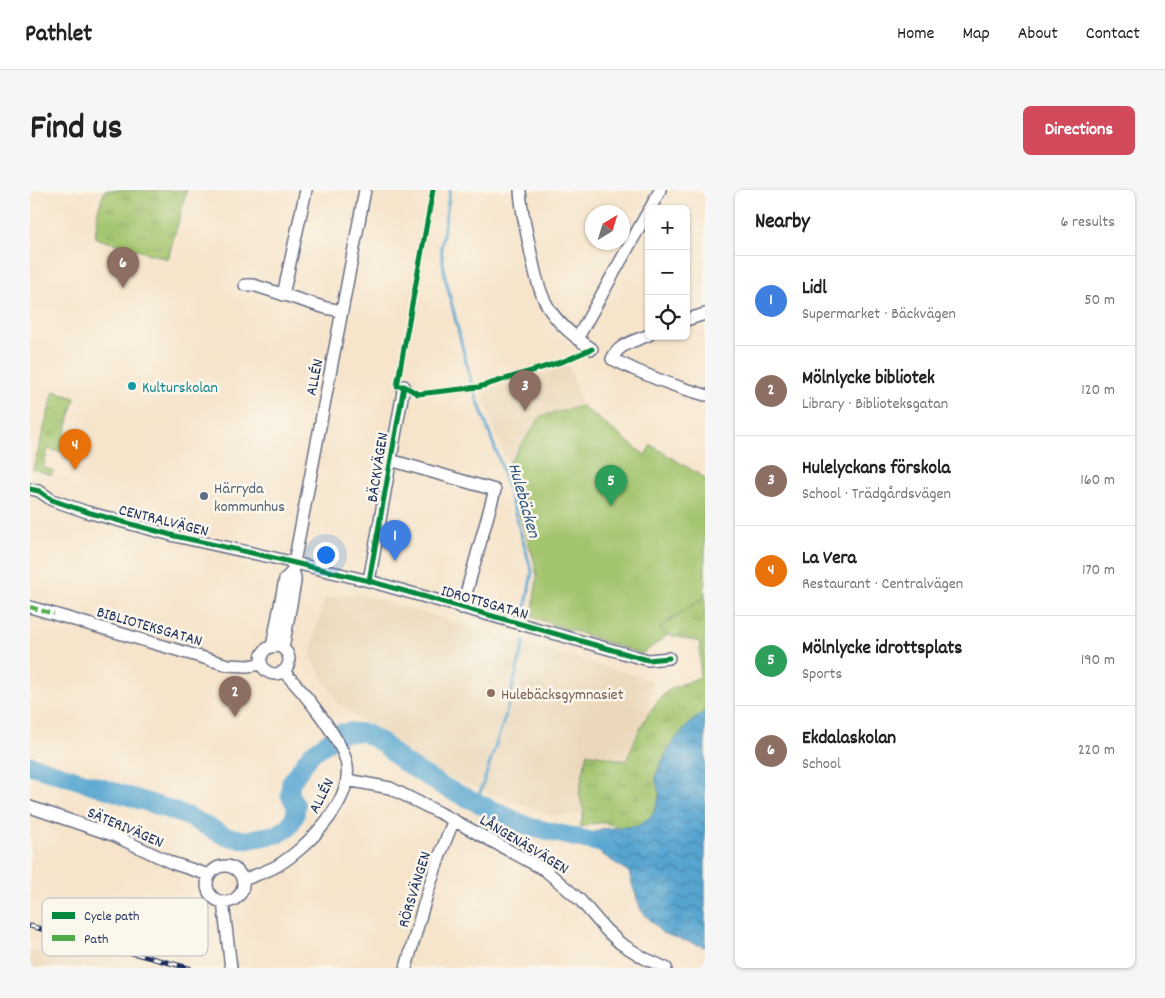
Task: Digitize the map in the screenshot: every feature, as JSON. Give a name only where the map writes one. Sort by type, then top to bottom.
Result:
[{"type":"street","points":[[283,295],[306,190]]},
{"type":"street","name":"ALLÉN","points":[[277,648],[295,582],[294,567],[365,190]]},
{"type":"street","points":[[520,190],[525,228],[537,285],[543,300],[563,327],[592,349]]},
{"type":"street","points":[[652,205],[660,190]]},
{"type":"street","points":[[577,339],[645,217]]},
{"type":"street","points":[[245,285],[253,285],[342,311]]},
{"type":"street","points":[[690,319],[705,314]]},
{"type":"street","points":[[645,337],[625,345],[615,352],[612,359],[641,374],[675,387],[705,395]]},
{"type":"street","name":"BÄCKVÄGEN","points":[[369,581],[404,386]]},
{"type":"street","points":[[390,460],[495,490],[462,608]]},
{"type":"street","name":"CENTRALVÄGEN","points":[[30,489],[39,491],[52,500],[87,512],[294,567]]},
{"type":"street","name":"IDROTTSGATAN","points":[[294,567],[369,581],[648,660],[669,658]]},
{"type":"street","name":"BIBLIOTEKSGATAN","points":[[30,607],[228,665],[248,666],[261,664]]},
{"type":"street","points":[[277,648],[287,652],[289,660],[287,668],[279,674],[270,674],[261,664],[263,653],[277,648]]},
{"type":"street","name":"ALLÉN","points":[[243,880],[275,866],[301,847],[332,813],[340,800],[347,780],[347,765],[325,721],[284,672]]},
{"type":"street","name":"LÅNGENÄSVÄGEN","points":[[347,780],[390,788],[454,820],[545,870],[580,900],[620,943],[644,958],[666,968]]},
{"type":"street","name":"SÄTERIVÄGEN","points":[[30,807],[113,836],[172,863],[209,875]]},
{"type":"street","name":"RÖRSVÄNGEN","points":[[406,968],[442,847],[454,820]]},
{"type":"street","points":[[220,866],[235,868],[243,880],[244,886],[239,896],[234,900],[223,902],[217,900],[209,891],[209,875],[220,866]]},
{"type":"street","points":[[223,902],[231,968]]},
{"type":"shaded area","points":[[569,366],[582,406],[541,416],[509,463],[503,453],[482,393]]},
{"type":"shaded area","name":"Hulebäcksgymnasiet","points":[[357,593],[653,681],[636,790],[597,815],[549,815],[431,771],[339,705],[310,656],[324,599]]},
{"type":"shaded area","points":[[30,950],[42,954],[42,956],[52,956],[100,968],[30,968]]},
{"type":"green space","points":[[105,190],[187,190],[168,259],[95,238],[98,210]]},
{"type":"green space","points":[[54,391],[75,398],[60,452],[48,449],[43,467],[54,471],[51,475],[33,469]]},
{"type":"green space","points":[[582,406],[645,455],[651,445],[705,478],[705,597],[668,621],[660,629],[668,635],[642,654],[532,617],[537,576],[534,560],[508,481],[509,463],[541,416]]},
{"type":"green space","points":[[705,597],[705,711],[690,724],[664,756],[656,777],[659,798],[656,808],[646,822],[637,827],[627,828],[594,823],[580,827],[584,811],[579,794],[587,753],[626,761],[643,723],[660,698],[668,691],[700,677],[700,642],[668,635],[660,629],[668,621]]},
{"type":"water","points":[[705,711],[705,947],[662,933],[641,910],[629,872],[579,839],[601,829],[638,826],[654,813],[660,795],[655,777],[663,760],[673,742],[689,724]]},
{"type":"waterway","name":"Hulebäcken","points":[[450,190],[441,247],[445,277],[471,382]]},
{"type":"waterway","name":"Hulebäcken","points":[[475,393],[501,465],[532,572],[524,617]]},
{"type":"waterway","name":"Hulebäcken","points":[[477,802],[505,717],[524,642]]},
{"type":"waterway","points":[[30,765],[159,806],[187,816],[225,836],[246,840],[278,834],[288,828],[295,816],[296,806],[290,795],[291,782],[311,754],[341,733],[365,733],[382,743],[402,761],[444,787],[529,827],[605,844]]},
{"type":"railway","points":[[30,926],[42,929]]},
{"type":"railway","points":[[144,956],[189,968]]},
{"type":"marked path","points":[[30,607],[54,614]]},
{"type":"cycle path","points":[[433,190],[397,386],[404,386],[418,394],[479,387],[564,361],[592,349]]},
{"type":"cycle path","points":[[369,581],[404,386]]},
{"type":"cycle path","points":[[30,489],[39,491],[52,500],[87,512],[175,536],[369,581],[648,660],[669,658]]},
{"type":"place","name":"Ekdalaskolan","points":[[123,288]]},
{"type":"place","name":"Kulturskolan","points":[[132,386]]},
{"type":"place","name":"Hulelyckans förskola","points":[[525,411]]},
{"type":"place","name":"La Vera","points":[[75,470]]},
{"type":"place","name":"Härryda kommunhus","points":[[204,496]]},
{"type":"place","name":"Mölnlycke idrottsplats","points":[[611,506]]},
{"type":"place","name":"Lidl","points":[[395,561]]},
{"type":"place","name":"Hulebäcksgymnasiet","points":[[491,693]]},
{"type":"place","name":"Mölnlycke bibliotek","points":[[235,717]]}]
